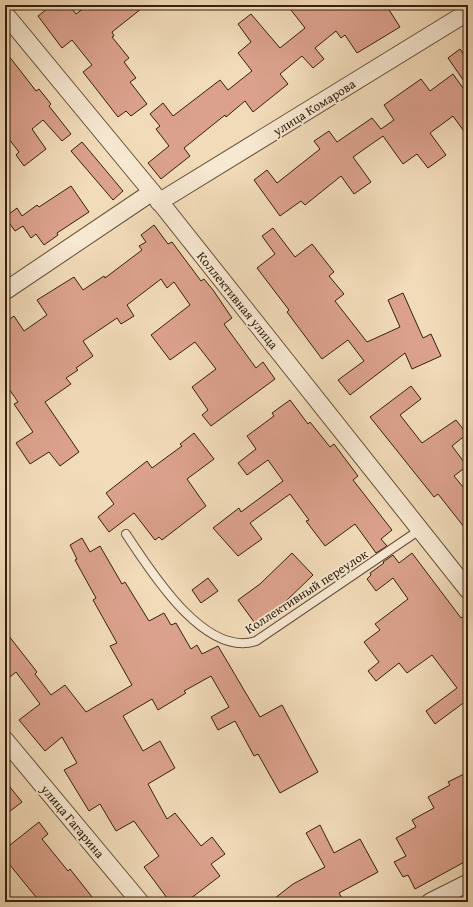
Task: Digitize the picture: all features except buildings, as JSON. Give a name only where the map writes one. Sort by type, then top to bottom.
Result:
[{"type":"street","name":"улица Комарова","points":[[5,291],[155,197],[468,12]]},
{"type":"street","name":"Коллективная улица","points":[[5,14],[155,197],[421,529],[468,590]]},
{"type":"street","name":"улица Гагарина","points":[[5,740],[140,902]]},
{"type":"street","points":[[430,902],[468,883]]},
{"type":"lane","name":"Коллективный переулок","points":[[126,534],[159,584],[191,617],[207,630],[226,642],[247,644],[256,641],[421,529]]}]
